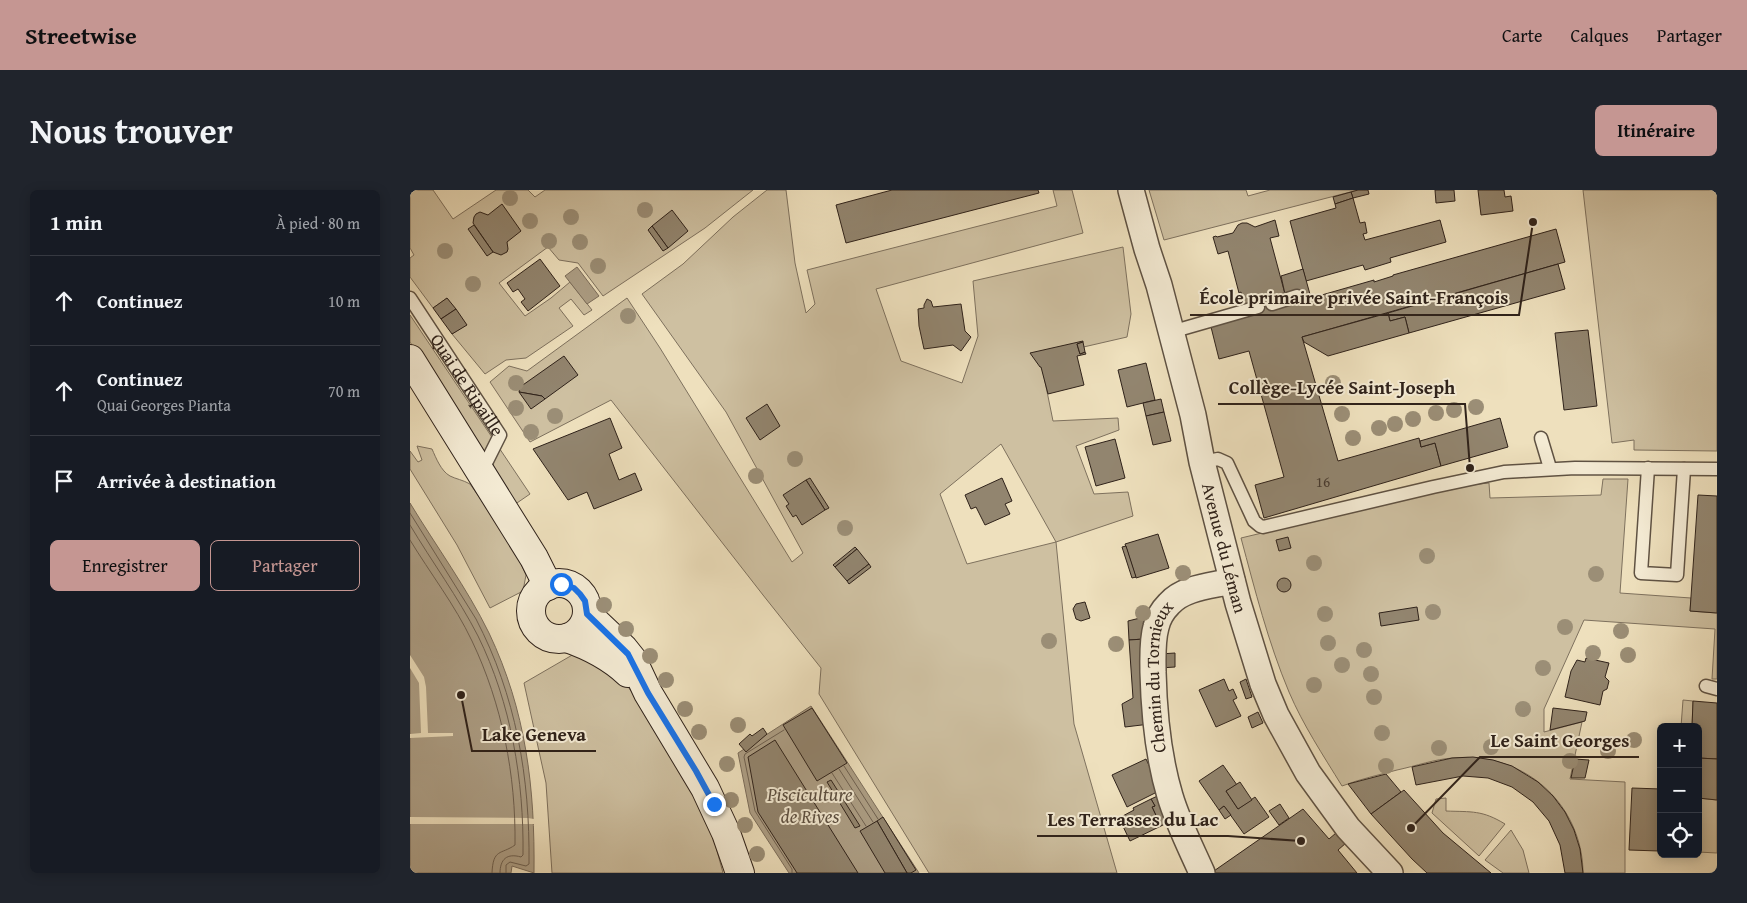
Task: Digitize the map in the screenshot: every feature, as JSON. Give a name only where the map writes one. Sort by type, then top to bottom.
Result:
[{"type":"street","name":"Avenue du Léman","points":[[1130,190],[1159,285],[1197,430],[1202,462],[1232,581],[1263,684],[1291,745],[1327,801],[1359,840],[1390,873]]},
{"type":"street","name":"Quai de Ripaille","points":[[410,359],[534,558],[548,586]]},
{"type":"street","name":"Chemin du Tornieux","points":[[1202,873],[1170,796],[1159,745],[1154,694],[1154,637],[1156,624],[1162,613],[1179,596],[1191,590],[1232,581]]},
{"type":"street","points":[[561,584],[574,588],[580,594],[585,601],[587,614],[584,624],[579,631],[567,638],[558,639],[549,637],[538,629],[534,621],[532,607],[540,591],[548,586],[561,584]]},
{"type":"street","points":[[587,614],[628,654],[648,693],[706,788],[740,873]]},
{"type":"street","points":[[567,638],[590,647],[608,657],[626,671],[648,693]]},
{"type":"lane","points":[[1272,304],[1297,296]]},
{"type":"lane","name":"Quai de Ripaille","points":[[410,298],[500,435],[481,473]]},
{"type":"lane","points":[[1171,332],[1258,307]]},
{"type":"lane","points":[[1541,438],[1550,468]]},
{"type":"lane","points":[[1202,462],[1218,459],[1227,463],[1254,521],[1264,527],[1490,475],[1527,470],[1550,468],[1717,469]]},
{"type":"lane","points":[[1648,468],[1642,573],[1677,575],[1684,469]]},
{"type":"shaded area","points":[[410,190],[433,190],[453,219],[496,190],[528,190],[535,197],[545,190],[753,190],[705,228],[603,296],[578,263],[559,260],[548,247],[499,283],[525,316],[570,282],[592,310],[584,315],[571,299],[559,308],[573,326],[526,358],[506,360],[485,374],[452,334],[466,325],[447,298],[433,308],[410,277],[410,258],[414,255],[410,248]]},
{"type":"shaded area","points":[[767,190],[786,190],[795,263],[806,313],[815,304],[807,270],[1057,206],[1053,190],[1072,190],[1083,233],[876,289],[901,361],[962,383],[978,336],[973,281],[1123,247],[1131,314],[1127,337],[1040,357],[1053,421],[1118,418],[1119,430],[1076,446],[1094,494],[1128,492],[1133,516],[1056,542],[1074,724],[1117,873],[929,873],[819,694],[821,668],[611,400],[530,442],[490,382],[509,366],[527,371],[627,298],[792,562],[803,553],[726,412],[642,294],[683,264],[733,217]],"holes":[[[1001,444],[1056,542],[967,564],[940,494]]]},
{"type":"shaded area","points":[[1149,190],[1246,190],[1248,196],[1270,190],[1358,190],[1164,240]]},
{"type":"shaded area","points":[[1583,190],[1717,190],[1717,451],[1634,450],[1634,440],[1612,443]]},
{"type":"shaded area","points":[[410,315],[530,494],[514,505],[410,342]]},
{"type":"shaded area","points":[[417,446],[432,449],[439,464],[447,474],[470,484],[512,544],[526,575],[523,591],[490,608],[457,545],[410,469],[410,451],[418,462],[422,460]]},
{"type":"shaded area","points":[[1603,479],[1628,479],[1620,593],[1691,598],[1690,611],[1717,613],[1717,679],[1712,679],[1715,629],[1584,620],[1544,709],[1544,732],[1582,722],[1570,779],[1625,782],[1625,873],[1583,873],[1583,863],[1576,833],[1556,799],[1535,779],[1496,761],[1468,757],[1439,760],[1342,786],[1307,728],[1281,673],[1268,635],[1241,538],[1459,486],[1489,483],[1490,498],[1601,495]]},
{"type":"shaded area","points":[[574,654],[617,672],[643,707],[710,825],[723,873],[552,873],[546,783],[524,683]]},
{"type":"shaded area","points":[[1683,700],[1693,701],[1692,723],[1681,723]]},
{"type":"shaded area","points":[[1446,798],[1446,811],[1483,814],[1505,824],[1479,856],[1432,813],[1436,799]]},
{"type":"shaded area","points":[[1702,798],[1717,800],[1717,853],[1702,852]]},
{"type":"shaded area","points":[[1511,830],[1523,850],[1529,873],[1503,873],[1485,860]]},
{"type":"water","points":[[577,267],[599,296],[587,304],[565,276]]},
{"type":"water","points":[[410,503],[480,616],[502,662],[512,691],[526,750],[530,780],[533,810],[534,873],[512,866],[511,873],[410,873]]},
{"type":"water","name":"Pisciculture de Rives","points":[[811,706],[919,873],[789,873],[750,813],[738,753]]},
{"type":"pier","points":[[410,655],[424,677],[428,733],[453,733],[453,736],[410,738],[410,734],[421,733],[419,683],[410,668]]},
{"type":"pier","points":[[410,817],[528,818],[534,819],[534,824],[410,824]]},
{"type":"building","points":[[892,190],[1038,190],[1039,193],[846,243],[836,205]]},
{"type":"building","points":[[1368,190],[1369,194],[1353,198],[1351,192]]},
{"type":"building","points":[[1435,190],[1454,190],[1455,201],[1436,203]]},
{"type":"building","points":[[1478,190],[1504,190],[1505,197],[1511,196],[1513,211],[1481,215]]},
{"type":"building","points":[[1351,192],[1353,198],[1335,204],[1333,197]]},
{"type":"building","points":[[1353,198],[1360,223],[1365,222],[1367,233],[1363,234],[1365,240],[1440,220],[1446,242],[1390,258],[1391,262],[1365,270],[1363,265],[1306,281],[1290,221],[1336,208],[1335,204]]},
{"type":"building","points":[[502,204],[521,231],[507,242],[507,252],[501,255],[493,252],[473,223],[476,214],[480,212],[488,215]]},
{"type":"building","points":[[672,210],[688,231],[668,248],[652,226]]},
{"type":"building","points":[[1275,220],[1279,236],[1270,238],[1285,294],[1244,305],[1228,251],[1218,254],[1213,237],[1233,233],[1238,225],[1242,223],[1255,227]]},
{"type":"building","points":[[474,225],[493,252],[487,256],[468,229]]},
{"type":"building","points":[[652,226],[668,248],[663,251],[648,230]]},
{"type":"building","points":[[1556,229],[1565,262],[1302,337],[1338,461],[1419,438],[1421,447],[1435,443],[1441,466],[1264,518],[1255,485],[1284,477],[1249,351],[1219,359],[1211,327],[1257,302],[1270,298],[1273,309]]},
{"type":"building","points":[[540,259],[560,286],[528,311],[521,302],[525,299],[518,289],[513,292],[507,283]]},
{"type":"building","points":[[1558,264],[1565,289],[1409,333],[1405,317],[1390,321],[1388,313]]},
{"type":"building","points":[[1303,269],[1311,298],[1300,301],[1297,291],[1285,294],[1281,276]]},
{"type":"building","points":[[447,298],[456,309],[441,319],[433,308]]},
{"type":"building","points":[[927,299],[931,301],[933,307],[961,304],[965,331],[971,337],[961,351],[953,345],[924,349],[919,326],[918,309],[924,308]]},
{"type":"building","points":[[456,309],[467,325],[452,334],[441,319]]},
{"type":"building","points":[[1388,313],[1390,321],[1405,317],[1409,333],[1328,356],[1304,342],[1302,337]]},
{"type":"building","points":[[1588,330],[1597,406],[1564,410],[1555,333]]},
{"type":"building","points":[[1083,341],[1077,344],[1080,354],[1085,352],[1086,354],[1077,356],[1084,385],[1048,394],[1041,367],[1030,353]]},
{"type":"building","points":[[1083,342],[1085,352],[1080,354],[1077,344]]},
{"type":"building","points":[[564,356],[578,375],[545,399],[542,396],[519,392],[520,387]]},
{"type":"building","points":[[1146,363],[1155,400],[1127,407],[1118,370]]},
{"type":"building","points":[[519,392],[542,396],[545,399],[531,409]]},
{"type":"building","points":[[1161,399],[1164,412],[1146,416],[1143,403]]},
{"type":"building","points":[[767,404],[780,426],[760,440],[746,418]]},
{"type":"building","points":[[1164,412],[1171,441],[1153,445],[1146,416]]},
{"type":"building","points":[[610,418],[622,448],[609,454],[619,480],[635,473],[642,490],[594,509],[587,492],[568,500],[533,449]]},
{"type":"building","points":[[1500,418],[1508,447],[1441,466],[1435,443],[1421,447],[1420,441]]},
{"type":"building","points":[[1115,439],[1125,478],[1096,486],[1085,447]]},
{"type":"building","points":[[810,478],[829,508],[825,510],[806,480]]},
{"type":"building","points":[[1002,478],[1012,501],[1005,504],[1010,514],[985,525],[976,507],[971,509],[965,495]]},
{"type":"building","points":[[806,480],[825,510],[802,525],[796,515],[793,517],[786,506],[789,504],[783,495]]},
{"type":"building","points":[[1698,495],[1717,496],[1717,613],[1690,611]]},
{"type":"building","points":[[1158,534],[1169,568],[1136,578],[1125,544]]},
{"type":"building","points":[[1288,537],[1291,548],[1279,551],[1276,540]]},
{"type":"building","points":[[1126,546],[1136,577],[1132,578],[1122,547]]},
{"type":"building","points":[[855,547],[857,549],[835,567],[833,565]]},
{"type":"building","points":[[857,549],[869,564],[847,581],[835,567]]},
{"type":"building","points":[[869,564],[871,567],[849,584],[847,581]]},
{"type":"building","points":[[1281,578],[1287,578],[1291,585],[1287,592],[1281,592],[1277,588],[1277,582]]},
{"type":"building","points":[[1085,602],[1090,618],[1081,621],[1076,619],[1073,609],[1076,604]]},
{"type":"building","points":[[1417,607],[1419,620],[1381,626],[1379,613]]},
{"type":"building","points":[[1144,617],[1144,639],[1129,640],[1128,621]]},
{"type":"building","points":[[1144,639],[1150,724],[1125,727],[1122,704],[1133,698],[1129,640]]},
{"type":"building","points":[[1175,653],[1175,667],[1160,668],[1160,654]]},
{"type":"building","points":[[1586,658],[1609,663],[1605,677],[1609,681],[1607,689],[1603,691],[1600,705],[1565,697],[1571,671],[1577,660],[1585,662]]},
{"type":"building","points":[[1224,679],[1229,691],[1233,689],[1237,698],[1233,700],[1241,716],[1216,727],[1199,690]]},
{"type":"building","points":[[1246,679],[1252,697],[1246,699],[1240,682]]},
{"type":"building","points":[[1693,701],[1717,703],[1717,759],[1702,758],[1702,723],[1692,723]]},
{"type":"building","points":[[812,708],[847,763],[817,781],[783,725]]},
{"type":"building","points":[[1553,708],[1587,712],[1585,721],[1550,730]]},
{"type":"building","points":[[1258,712],[1263,723],[1252,728],[1248,717]]},
{"type":"building","points":[[763,728],[767,734],[746,752],[739,744],[750,734],[752,736]]},
{"type":"building","points":[[775,740],[858,873],[797,873],[758,812],[748,757]]},
{"type":"building","points":[[1473,757],[1493,760],[1512,766],[1538,782],[1553,796],[1565,812],[1574,830],[1580,849],[1583,873],[1565,873],[1560,845],[1549,821],[1533,802],[1512,787],[1488,778],[1463,776],[1416,785],[1412,767],[1452,758]]},
{"type":"building","points":[[1702,758],[1717,759],[1717,800],[1702,798]]},
{"type":"building","points":[[1146,759],[1161,790],[1127,807],[1112,775]]},
{"type":"building","points":[[1575,759],[1589,760],[1585,778],[1571,778]]},
{"type":"building","points":[[1223,765],[1237,785],[1226,791],[1238,809],[1255,797],[1269,817],[1244,834],[1224,806],[1219,810],[1199,781]]},
{"type":"building","points":[[1386,774],[1401,792],[1371,814],[1348,784]]},
{"type":"building","points":[[831,780],[860,826],[855,828],[827,782]]},
{"type":"building","points":[[1240,782],[1252,800],[1238,809],[1226,791]]},
{"type":"building","points":[[1632,788],[1657,789],[1657,851],[1629,850]]},
{"type":"building","points":[[1404,790],[1443,833],[1491,873],[1427,873],[1412,859],[1371,814]]},
{"type":"building","points":[[1162,794],[1171,821],[1161,826],[1152,807],[1155,806],[1151,799]]},
{"type":"building","points":[[1151,799],[1155,806],[1152,807],[1161,826],[1130,841],[1119,818]]},
{"type":"building","points":[[1280,804],[1289,818],[1279,825],[1269,811]]},
{"type":"building","points":[[1224,806],[1231,815],[1225,819],[1219,810]]},
{"type":"building","points":[[1303,809],[1329,839],[1336,833],[1346,843],[1338,850],[1357,873],[1211,873]]},
{"type":"building","points":[[883,817],[916,870],[911,873],[907,873],[877,821]]},
{"type":"building","points":[[877,821],[907,873],[885,873],[860,831]]},
{"type":"place","name":"École primaire privée Saint-François","points":[[1533,222]]},
{"type":"place","name":"Collège-Lycée Saint-Joseph","points":[[1470,468]]},
{"type":"place","name":"Lake Geneva","points":[[461,695]]},
{"type":"place","name":"Le Saint Georges","points":[[1411,828]]},
{"type":"place","name":"Les Terrasses du Lac","points":[[1301,841]]},
{"type":"route","points":[[561,584],[574,588],[580,594],[585,601],[587,614],[632,659],[648,693],[714,804]]}]
